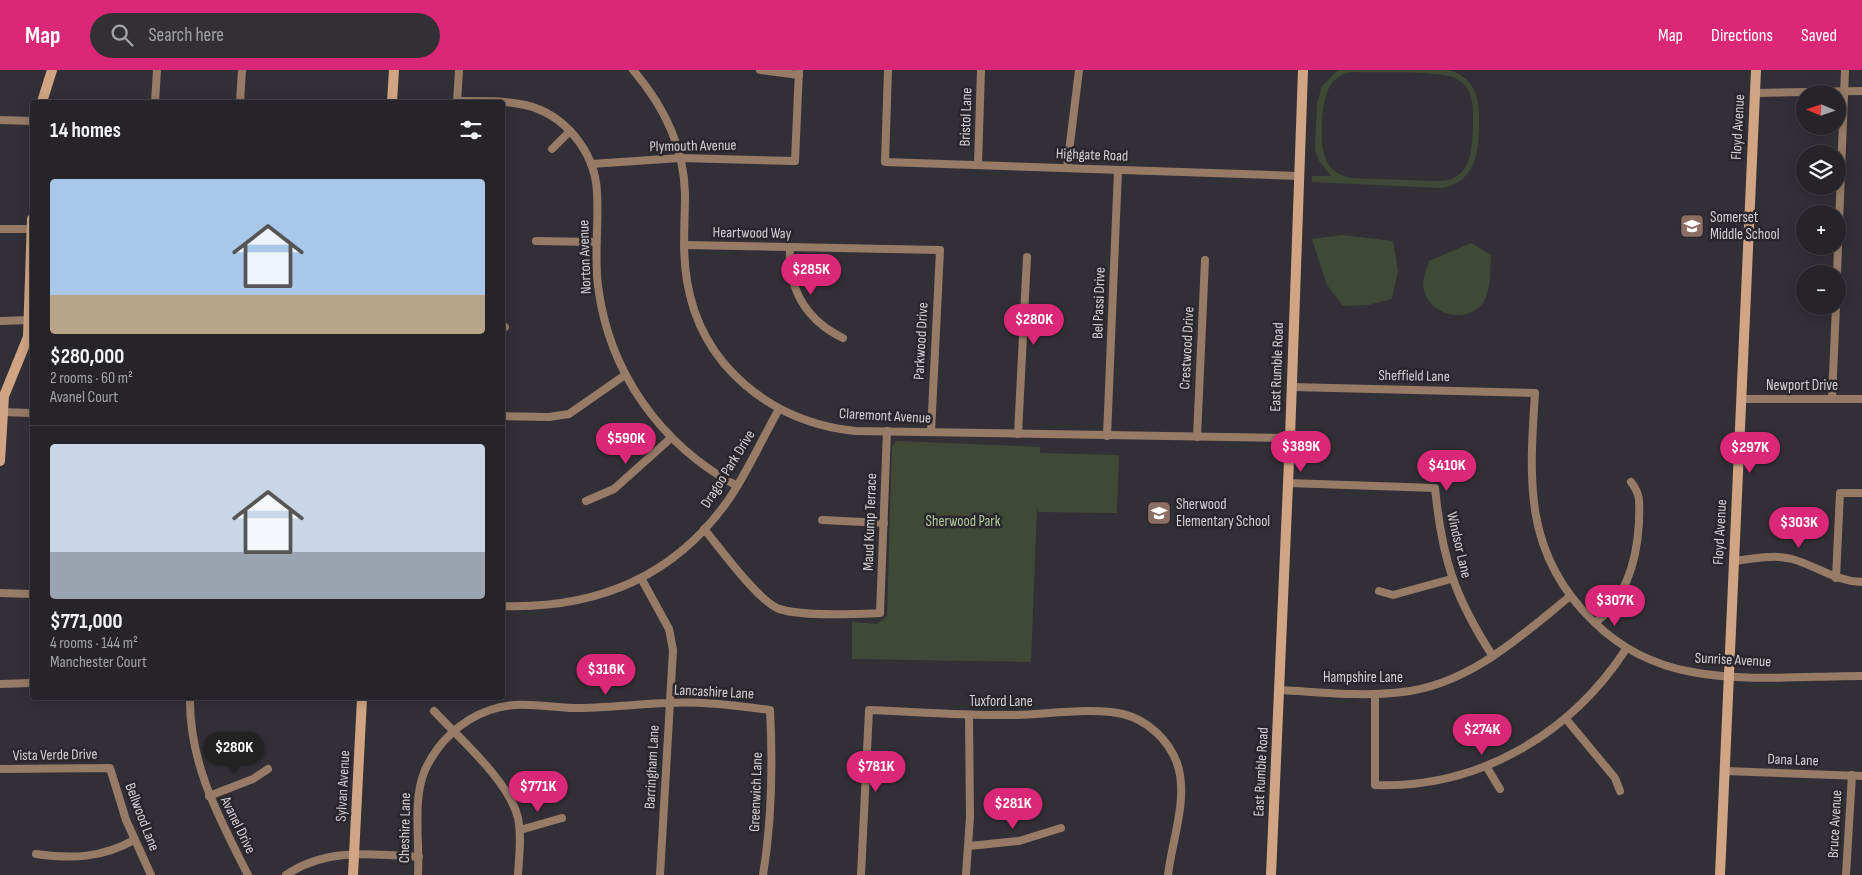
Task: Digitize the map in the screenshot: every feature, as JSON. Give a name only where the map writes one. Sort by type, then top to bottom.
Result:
[{"type":"street","points":[[43,100],[52,70]]},
{"type":"street","points":[[155,100],[157,70]]},
{"type":"street","points":[[240,100],[242,70]]},
{"type":"street","points":[[392,100],[394,70]]},
{"type":"street","points":[[457,100],[459,70]]},
{"type":"street","name":"Claremont Avenue","points":[[633,70],[658,102],[670,128],[680,158],[685,192],[684,246],[687,282],[691,300],[704,332],[724,364],[749,389],[779,409],[800,419],[837,429],[1107,436],[1290,438]]},
{"type":"street","points":[[760,70],[799,72]]},
{"type":"street","name":"Highgate Road","points":[[888,70],[885,162],[1298,176]]},
{"type":"street","name":"Bristol Lane","points":[[978,164],[981,70]]},
{"type":"street","points":[[1067,168],[1079,70]]},
{"type":"street","name":"East Rumble Road","points":[[1271,875],[1280,690],[1303,70]]},
{"type":"street","name":"Floyd Avenue","points":[[1720,875],[1756,70]]},
{"type":"street","points":[[1845,70],[1846,85]]},
{"type":"street","name":"Plymouth Avenue","points":[[591,164],[680,158],[795,160],[799,72]]},
{"type":"street","points":[[1846,91],[1862,91]]},
{"type":"street","points":[[1755,93],[1796,92]]},
{"type":"street","name":"Norton Avenue","points":[[505,104],[526,105],[548,114],[570,131],[591,164],[597,192],[596,242],[598,286],[602,309],[616,354],[645,407],[671,438],[703,466],[737,486]]},
{"type":"street","points":[[0,120],[30,121]]},
{"type":"street","points":[[552,149],[570,131]]},
{"type":"street","points":[[1837,265],[1844,135]]},
{"type":"street","name":"Bel Passi Drive","points":[[1107,436],[1118,170]]},
{"type":"street","points":[[0,229],[30,229]]},
{"type":"street","points":[[536,241],[596,242]]},
{"type":"street","name":"Heartwood Way","points":[[684,246],[940,250]]},
{"type":"street","points":[[790,248],[791,276],[799,298],[820,324],[843,338]]},
{"type":"street","name":"Parkwood Drive","points":[[931,432],[940,250]]},
{"type":"street","points":[[1018,434],[1027,257]]},
{"type":"street","name":"Crestwood Drive","points":[[1197,437],[1205,260]]},
{"type":"street","points":[[1832,398],[1836,315]]},
{"type":"street","points":[[0,321],[30,320],[28,337],[4,396],[1,412],[0,461]]},
{"type":"street","points":[[505,416],[549,417],[569,414],[626,375]]},
{"type":"street","name":"Sheffield Lane","points":[[1292,387],[1535,393]]},
{"type":"street","name":"Sunrise Avenue","points":[[1535,393],[1532,436],[1535,513],[1547,555],[1569,597],[1595,623],[1626,649],[1676,669],[1729,676],[1862,676]]},
{"type":"street","name":"Newport Drive","points":[[1741,399],[1862,399]]},
{"type":"street","name":"Dragoo Park Drive","points":[[505,606],[544,606],[586,600],[641,578],[672,558],[704,529],[737,486],[779,409]]},
{"type":"street","points":[[1,412],[30,413]]},
{"type":"street","name":"Maud Kump Terrace","points":[[704,529],[764,598],[777,608],[794,612],[880,614],[887,431]]},
{"type":"street","points":[[586,501],[614,489],[671,438]]},
{"type":"street","points":[[1595,623],[1603,616],[1620,592],[1636,556],[1639,493],[1631,482]]},
{"type":"street","name":"Windsor Lane","points":[[1288,483],[1435,488],[1440,533],[1451,579],[1470,620],[1492,656]]},
{"type":"street","points":[[1836,578],[1840,493],[1862,493]]},
{"type":"street","points":[[822,520],[884,523]]},
{"type":"street","points":[[1734,561],[1779,557],[1791,558],[1836,578],[1862,582]]},
{"type":"street","name":"Barringham Lane","points":[[641,578],[672,639],[673,650],[660,875]]},
{"type":"street","points":[[1379,591],[1393,595],[1451,579]]},
{"type":"street","points":[[0,594],[30,594]]},
{"type":"street","name":"Hampshire Lane","points":[[1280,690],[1374,694],[1403,692],[1449,680],[1476,667],[1492,656],[1569,597]]},
{"type":"street","points":[[1374,694],[1376,785],[1437,780],[1486,766],[1528,746],[1566,719],[1600,685],[1626,649]]},
{"type":"street","points":[[0,684],[30,684]]},
{"type":"street","name":"Avanel Drive","points":[[190,700],[194,744],[209,796],[248,875]]},
{"type":"street","name":"Sylvan Avenue","points":[[354,875],[362,700]]},
{"type":"street","name":"Lancashire Lane","points":[[453,732],[478,715],[506,706],[621,707],[669,703],[770,710]]},
{"type":"street","name":"Greenwich Lane","points":[[763,875],[770,832],[772,789],[770,710]]},
{"type":"street","name":"Tuxford Lane","points":[[861,875],[869,710],[969,715],[1099,711],[1133,717],[1152,728],[1162,738],[1173,754],[1180,777],[1177,820],[1168,875]]},
{"type":"street","points":[[434,711],[507,792],[518,817],[520,830],[518,875]]},
{"type":"street","points":[[966,875],[969,846],[971,773],[969,715]]},
{"type":"street","points":[[1566,719],[1615,778],[1620,791]]},
{"type":"street","name":"Cheshire Lane","points":[[418,875],[418,798],[420,784],[430,759],[453,732]]},
{"type":"street","points":[[1486,766],[1500,789]]},
{"type":"street","name":"Vista Verde Drive","points":[[0,770],[110,768]]},
{"type":"street","name":"Bellwood Lane","points":[[110,768],[134,840],[151,875]]},
{"type":"street","points":[[209,796],[252,779],[268,770]]},
{"type":"street","name":"Dana Lane","points":[[1724,771],[1862,776]]},
{"type":"street","name":"Bruce Avenue","points":[[1846,875],[1852,776]]},
{"type":"street","points":[[520,830],[562,818]]},
{"type":"street","points":[[969,846],[1019,841],[1061,828]]},
{"type":"street","points":[[36,854],[59,858],[86,857],[109,852],[134,840]]},
{"type":"street","points":[[286,875],[312,863],[355,852],[419,857]]},
{"type":"green space","points":[[1338,70],[1449,70],[1459,74],[1472,85],[1479,110],[1477,149],[1468,174],[1453,185],[1442,188],[1312,182],[1312,176],[1331,176],[1319,161],[1315,149],[1317,104],[1322,86]],"holes":[[[1357,72],[1437,74],[1457,79],[1463,84],[1468,89],[1472,102],[1473,131],[1469,159],[1461,172],[1455,177],[1435,181],[1350,178],[1340,175],[1333,170],[1328,164],[1323,149],[1322,122],[1324,104],[1333,81],[1339,76]]]},
{"type":"green space","points":[[1342,235],[1393,241],[1398,271],[1392,299],[1368,305],[1343,306],[1327,285],[1312,239]]},
{"type":"green space","points":[[1471,243],[1491,255],[1490,280],[1487,294],[1482,304],[1473,311],[1463,315],[1442,311],[1433,305],[1426,296],[1423,281],[1429,261]]},
{"type":"green space","name":"Sherwood Park","points":[[897,441],[1040,447],[1040,453],[1119,455],[1117,513],[1038,512],[1037,508],[1031,662],[852,659],[852,622],[877,624],[887,616],[892,446]]},
{"type":"place","name":"Somerset Middle School","points":[[1692,226]]},
{"type":"place","name":"Sherwood Elementary School","points":[[1159,513]]}]
